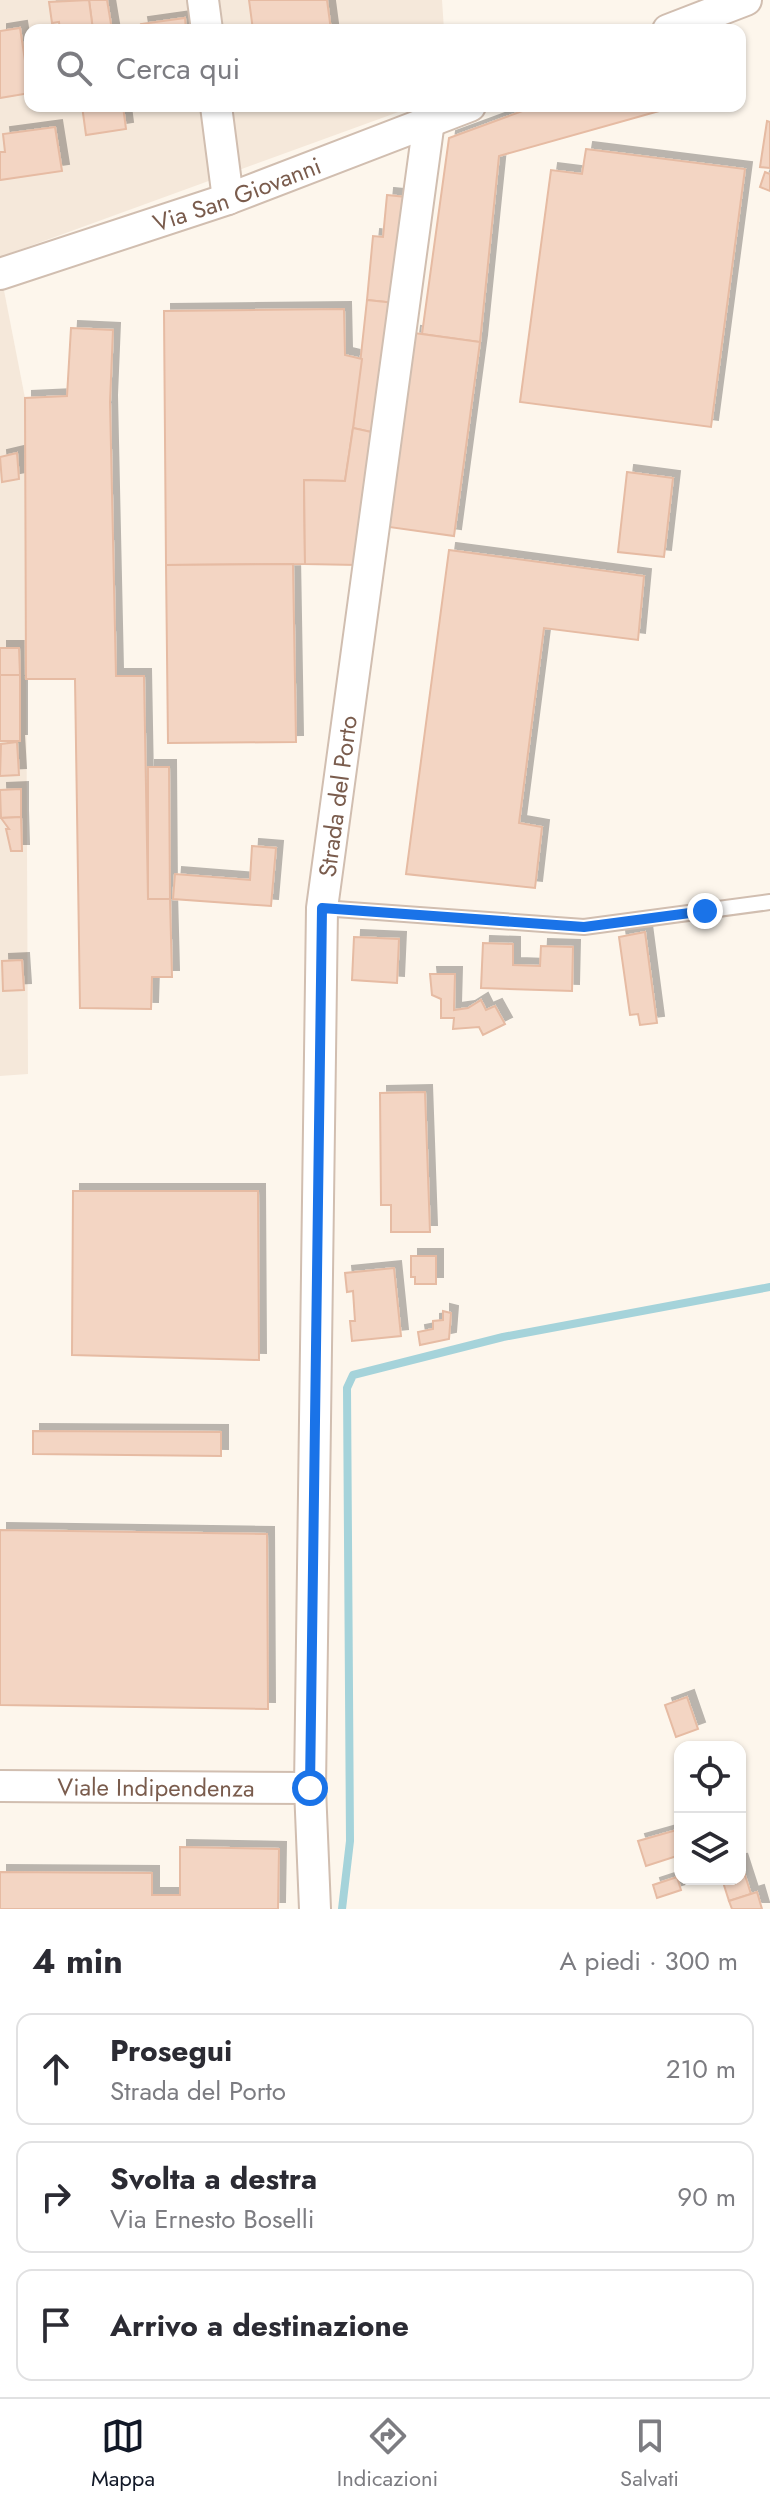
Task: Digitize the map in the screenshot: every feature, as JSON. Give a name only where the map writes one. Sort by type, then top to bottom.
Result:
[{"type":"street","points":[[203,0],[206,24]]},
{"type":"street","points":[[684,24],[746,0]]},
{"type":"street","points":[[217,112],[228,199]]},
{"type":"street","name":"Via San Giovanni","points":[[0,274],[228,199],[454,112]]},
{"type":"street","name":"Strada del Porto","points":[[315,1909],[310,1788],[322,908],[429,121]]},
{"type":"street","name":"Viale Indipendenza","points":[[0,1786],[310,1788]]},
{"type":"lane","points":[[322,908],[584,927],[770,902]]},
{"type":"shaded area","points":[[0,0],[442,0],[444,24],[24,24],[24,112],[399,112],[0,257]]},
{"type":"shaded area","points":[[0,270],[25,398],[28,1074],[0,1076]]},
{"type":"building","points":[[89,0],[107,0],[111,24],[92,24]]},
{"type":"building","points":[[89,0],[92,24],[52,23],[49,2]]},
{"type":"building","points":[[249,0],[327,0],[330,24],[252,24]]},
{"type":"building","points":[[185,18],[186,24],[141,24]]},
{"type":"building","points":[[20,28],[24,54],[24,94],[0,98],[0,31]]},
{"type":"building","points":[[83,112],[124,112],[126,129],[86,135]]},
{"type":"building","points":[[520,112],[656,112],[499,156],[480,342],[422,334],[449,138]]},
{"type":"building","points":[[767,121],[770,122],[770,168],[760,167]]},
{"type":"building","points":[[55,127],[62,171],[0,180],[0,152],[5,152],[3,134]]},
{"type":"building","points":[[586,149],[745,169],[711,427],[520,402],[551,170],[582,174]]},
{"type":"building","points":[[765,172],[770,174],[770,191],[760,187]]},
{"type":"building","points":[[387,195],[406,197],[395,303],[367,300],[373,236],[383,237]]},
{"type":"building","points":[[367,300],[395,303],[376,433],[353,428]]},
{"type":"building","points":[[344,309],[345,355],[362,359],[345,481],[304,480],[305,564],[166,565],[164,311]]},
{"type":"building","points":[[71,328],[113,330],[110,402],[116,676],[144,676],[148,899],[170,899],[172,977],[152,977],[151,1009],[80,1008],[75,679],[26,679],[25,398],[67,396]]},
{"type":"building","points":[[414,333],[480,342],[454,536],[389,527]]},
{"type":"building","points":[[353,428],[376,433],[357,565],[305,564],[304,480],[345,481]]},
{"type":"building","points":[[17,453],[19,479],[2,482],[0,457]]},
{"type":"building","points":[[627,472],[673,478],[664,557],[618,552]]},
{"type":"building","points":[[449,550],[644,576],[638,640],[544,628],[519,823],[542,827],[535,888],[406,874]]},
{"type":"building","points":[[293,564],[296,742],[168,743],[166,565]]},
{"type":"building","points":[[0,648],[19,648],[20,675],[0,675]]},
{"type":"building","points":[[0,675],[20,675],[20,741],[0,741]]},
{"type":"building","points":[[17,742],[19,775],[0,776],[1,744]]},
{"type":"building","points":[[148,767],[169,767],[170,899],[148,899]]},
{"type":"building","points":[[21,789],[21,817],[1,818],[0,790]]},
{"type":"building","points":[[21,817],[22,851],[11,851],[6,829],[9,829],[1,818]]},
{"type":"building","points":[[252,846],[276,848],[271,906],[173,899],[175,874],[250,880]]},
{"type":"building","points":[[645,932],[657,1023],[640,1025],[638,1014],[630,1015],[619,937]]},
{"type":"building","points":[[354,937],[399,939],[397,983],[352,980]]},
{"type":"building","points":[[483,943],[513,944],[513,965],[540,966],[541,946],[573,947],[572,991],[481,988]]},
{"type":"building","points":[[22,960],[24,990],[3,991],[2,961]]},
{"type":"building","points":[[430,974],[455,974],[454,1010],[468,1008],[481,1000],[486,1010],[495,1006],[505,1024],[483,1035],[479,1027],[453,1029],[454,1018],[441,1018],[441,999],[432,995]]},
{"type":"building","points":[[425,1092],[430,1232],[391,1232],[391,1205],[381,1205],[380,1093]]},
{"type":"building","points":[[73,1191],[258,1191],[259,1360],[72,1355]]},
{"type":"building","points":[[411,1256],[436,1256],[436,1284],[415,1284],[415,1277],[411,1277]]},
{"type":"building","points":[[394,1268],[401,1336],[352,1341],[350,1321],[355,1321],[353,1291],[347,1292],[345,1273]]},
{"type":"building","points":[[443,1311],[451,1313],[449,1339],[420,1345],[418,1332],[433,1329],[433,1321],[443,1320]]},
{"type":"building","points":[[33,1431],[221,1432],[221,1456],[33,1454]]},
{"type":"building","points":[[0,1530],[267,1534],[268,1709],[0,1705]]},
{"type":"building","points":[[687,1697],[698,1729],[676,1737],[665,1705]]},
{"type":"building","points":[[674,1831],[674,1857],[646,1866],[638,1841]]},
{"type":"building","points":[[180,1847],[279,1849],[278,1909],[0,1909],[0,1872],[152,1873],[152,1895],[180,1895]]},
{"type":"building","points":[[674,1878],[674,1885],[679,1885],[681,1890],[657,1898],[653,1885]]},
{"type":"building","points":[[746,1879],[751,1894],[729,1901],[724,1885],[746,1885]]},
{"type":"building","points":[[757,1892],[762,1909],[732,1909],[729,1901]]},
{"type":"waterway","points":[[342,1909],[350,1841],[347,1388],[353,1375],[503,1337],[770,1287]]},
{"type":"route","points":[[310,1788],[322,908],[584,927],[705,911]]}]
